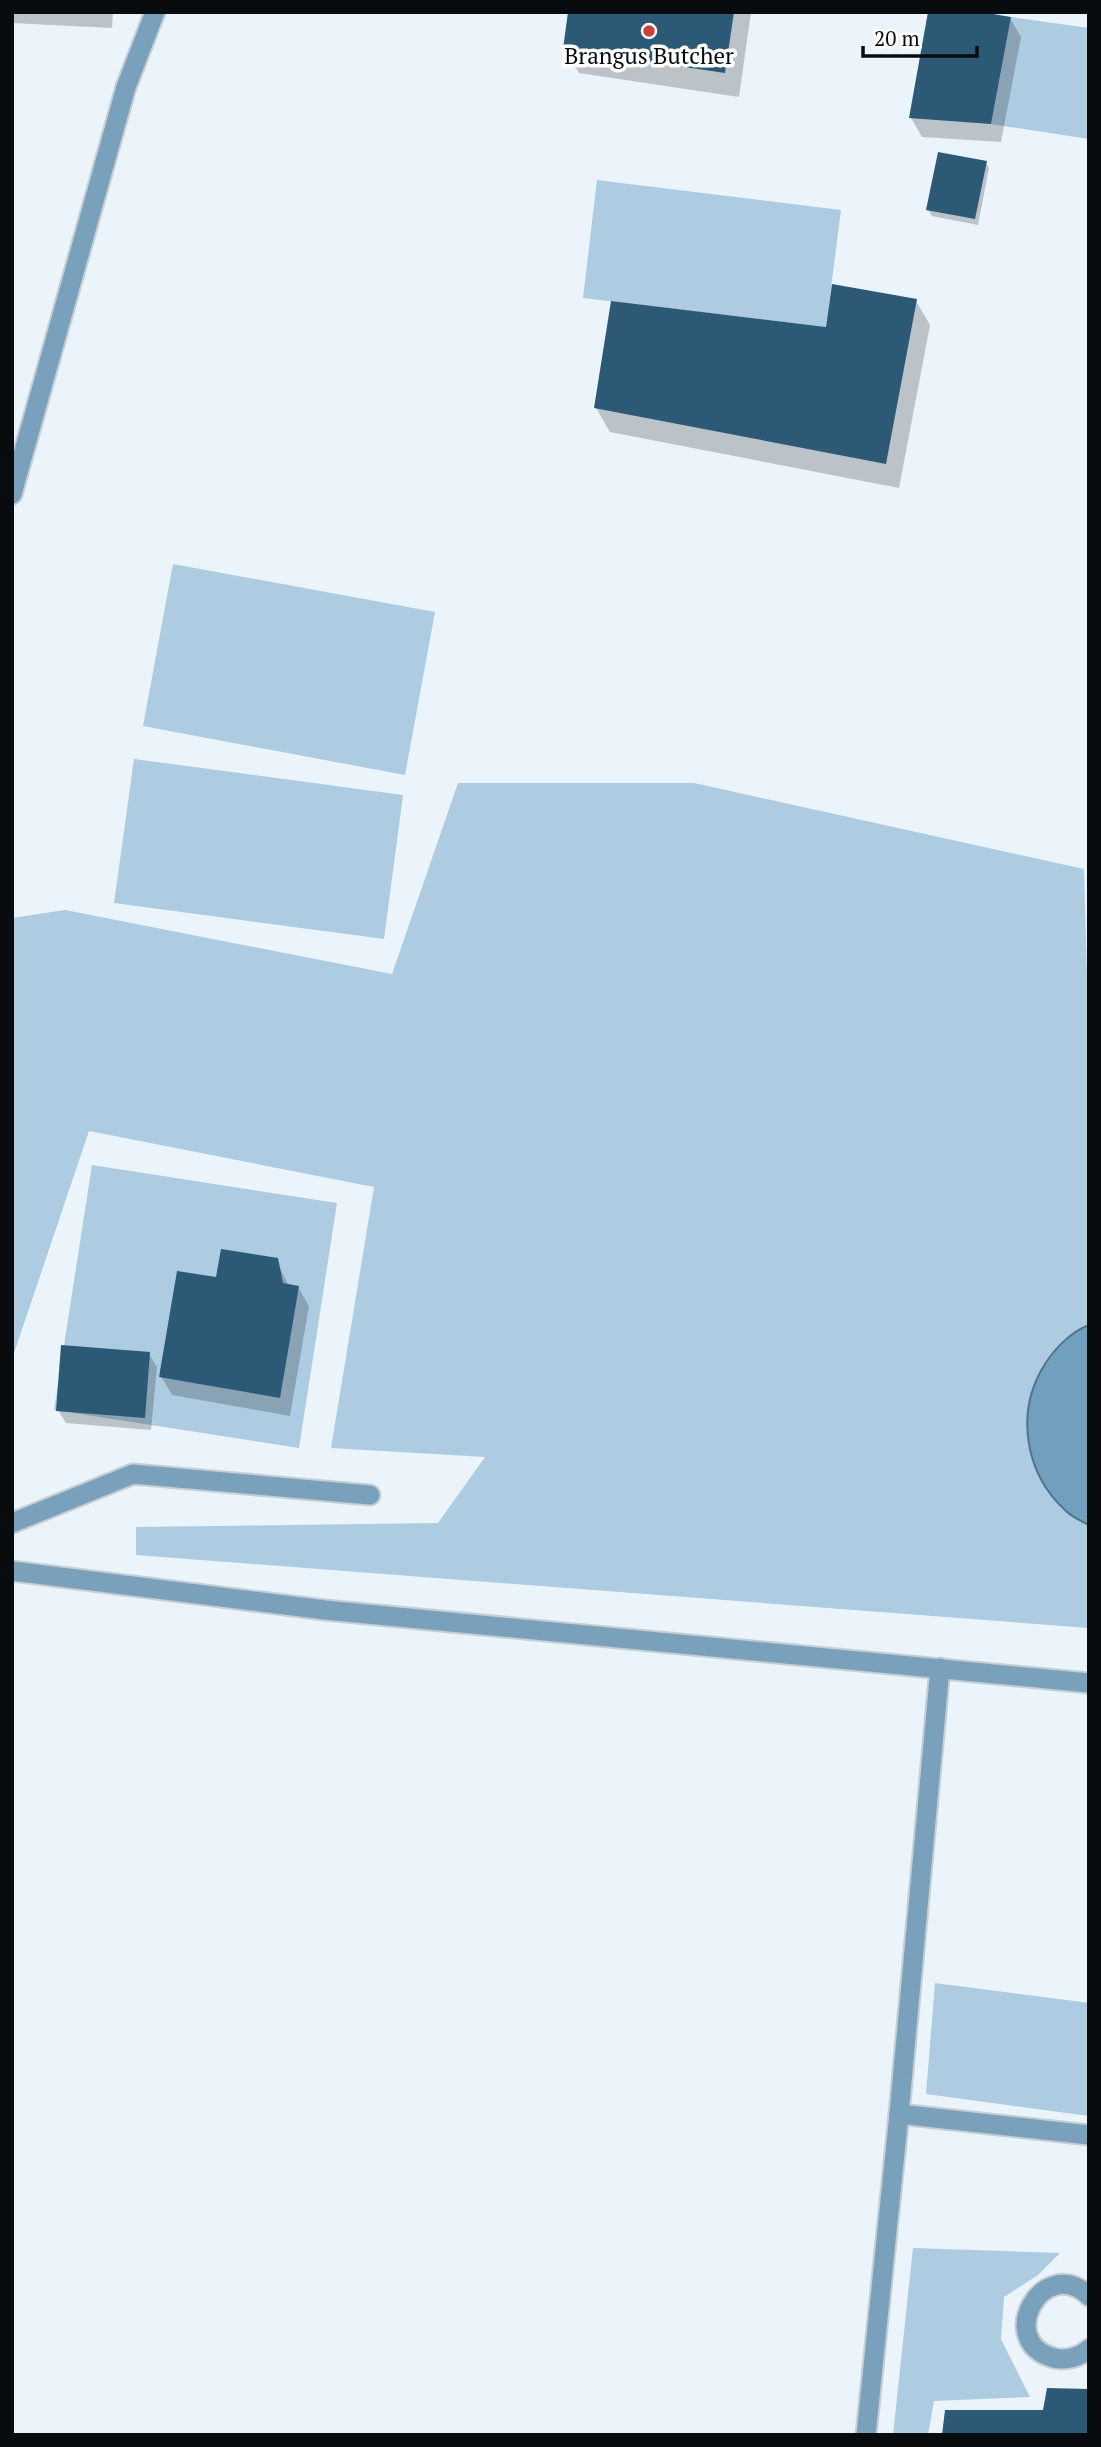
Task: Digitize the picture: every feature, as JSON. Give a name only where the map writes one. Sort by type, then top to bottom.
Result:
[{"type":"street","points":[[12,494],[126,88],[155,12]]},
{"type":"street","points":[[12,1523],[133,1474],[370,1495]]},
{"type":"street","points":[[12,1571],[324,1610],[1089,1683]]},
{"type":"street","points":[[866,2435],[940,1668]]},
{"type":"street","points":[[899,2114],[1089,2135]]},
{"type":"street","points":[[1089,2296],[1075,2287],[1051,2287],[1040,2293],[1026,2314],[1030,2339],[1037,2349],[1048,2356],[1072,2358],[1089,2348]]},
{"type":"shaded area","points":[[1011,17],[1089,28],[1089,139],[991,124]]},
{"type":"shaded area","points":[[597,180],[841,210],[826,327],[583,298]]},
{"type":"shaded area","points":[[173,564],[435,612],[405,775],[143,726]]},
{"type":"shaded area","points":[[134,759],[403,795],[384,939],[114,903]]},
{"type":"shaded area","points":[[458,783],[694,783],[1084,869],[1089,1052],[1089,1628],[136,1555],[136,1527],[438,1523],[485,1457],[331,1448],[374,1187],[89,1131],[12,1359],[12,918],[65,910],[392,974]]},
{"type":"shaded area","points":[[92,1165],[337,1203],[299,1448],[54,1410]]},
{"type":"shaded area","points":[[1089,1325],[1089,1525],[1066,1511],[1041,1479],[1028,1441],[1027,1421],[1036,1382],[1045,1364],[1064,1341]]},
{"type":"shaded area","points":[[935,1983],[1089,2003],[1089,2116],[926,2094]]},
{"type":"shaded area","points":[[913,2248],[1060,2253],[1038,2275],[1004,2297],[1001,2339],[1030,2397],[934,2401],[928,2435],[893,2435]]},
{"type":"building","name":"Brangus Butcher","points":[[568,12],[734,12],[725,73],[563,49]]},
{"type":"building","points":[[928,12],[981,12],[1011,17],[991,124],[909,118]]},
{"type":"building","points":[[938,152],[987,161],[975,219],[926,210]]},
{"type":"building","points":[[832,284],[917,299],[886,464],[594,408],[611,301],[826,327]]},
{"type":"building","points":[[221,1249],[278,1258],[283,1283],[299,1286],[280,1398],[159,1377],[177,1271],[216,1277]]},
{"type":"building","points":[[61,1345],[150,1352],[145,1418],[56,1411]]},
{"type":"building","points":[[1047,2388],[1089,2389],[1089,2435],[942,2435],[945,2410],[1043,2410]]},
{"type":"place","name":"Brangus Butcher","points":[[649,31]]}]
